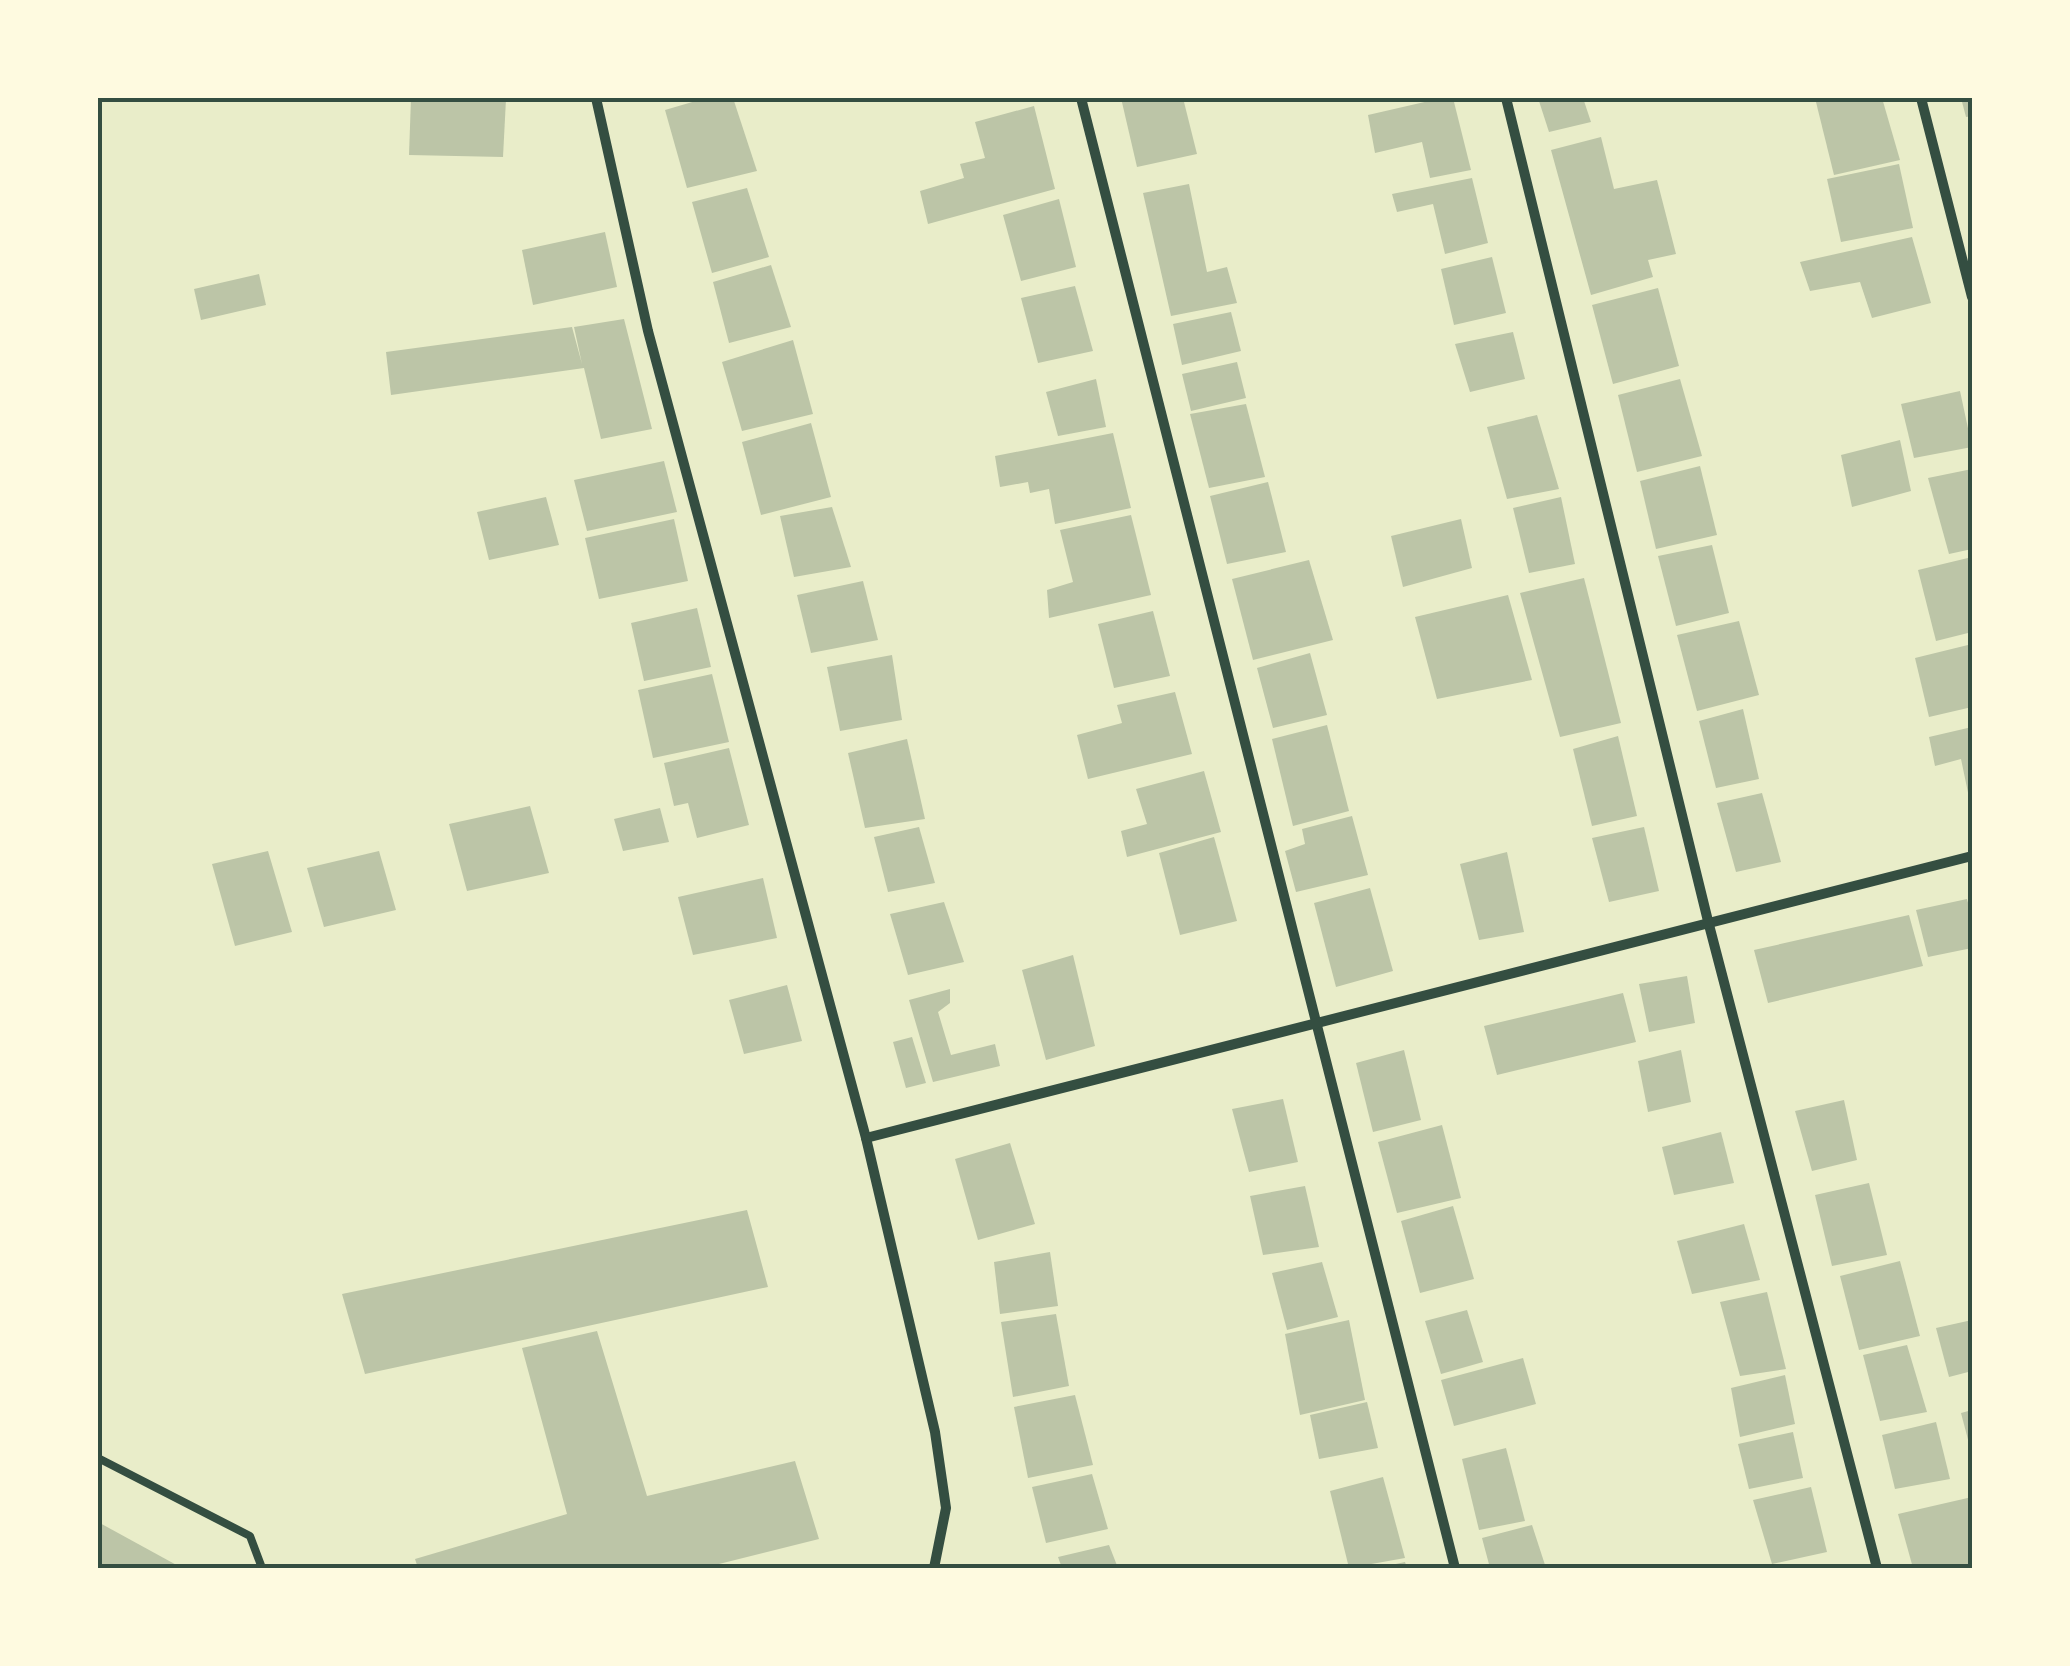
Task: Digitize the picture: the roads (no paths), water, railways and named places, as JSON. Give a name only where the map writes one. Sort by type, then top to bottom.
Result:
[{"type":"street","points":[[596,98],[648,331],[866,1138],[935,1432],[946,1508],[934,1568]]},
{"type":"street","points":[[1081,98],[1454,1568]]},
{"type":"street","points":[[1506,98],[1708,921],[1877,1568]]},
{"type":"street","points":[[1921,98],[1972,297]]},
{"type":"street","points":[[866,1138],[1972,856]]},
{"type":"lane","points":[[98,1458],[250,1536],[262,1568]]}]
